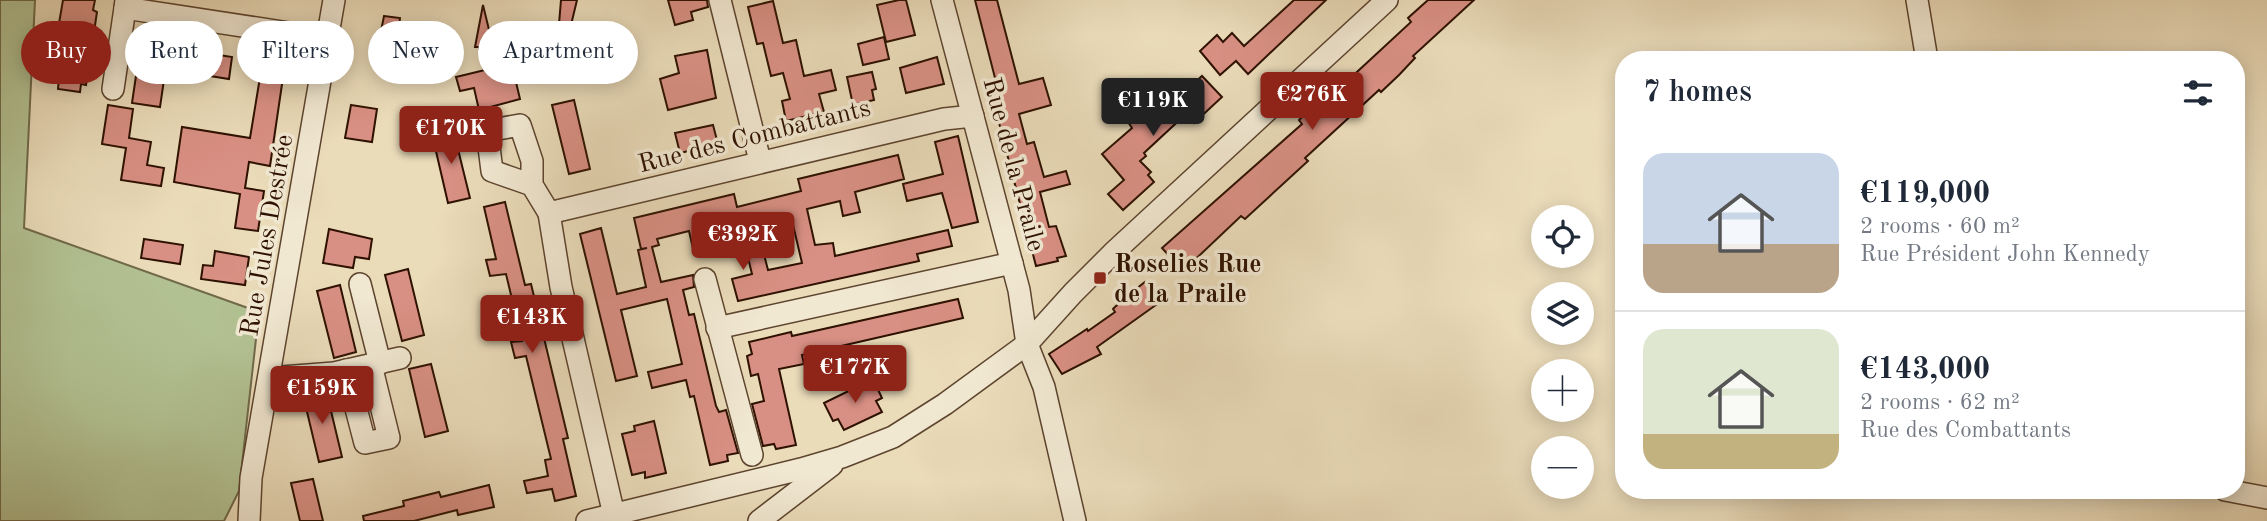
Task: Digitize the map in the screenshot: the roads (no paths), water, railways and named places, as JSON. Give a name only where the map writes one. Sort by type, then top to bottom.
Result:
[{"type":"street","name":"Rue Jules Destrée","points":[[331,21],[334,0]]},
{"type":"street","points":[[720,0],[760,161]]},
{"type":"street","name":"Rue de la Praile","points":[[942,0],[1012,263],[1027,344],[1044,387],[1075,521]]},
{"type":"street","points":[[587,521],[842,457],[893,437],[945,404],[1027,344],[1115,251],[1387,0]]},
{"type":"street","points":[[1917,0],[1926,51]]},
{"type":"street","points":[[113,89],[126,4],[237,23]]},
{"type":"street","name":"Rue Jules Destrée","points":[[249,521],[251,478],[320,84]]},
{"type":"street","name":"Rue des Combattants","points":[[549,213],[760,161],[944,119],[973,116]]},
{"type":"street","points":[[532,185],[549,213],[561,287],[614,515]]},
{"type":"street","points":[[717,328],[1012,263]]},
{"type":"street","points":[[705,279],[752,455]]},
{"type":"street","points":[[346,370],[365,443],[389,438],[384,362],[360,284]]},
{"type":"street","points":[[269,378],[346,370],[384,362]]},
{"type":"street","points":[[759,521],[842,457]]},
{"type":"street","points":[[2245,494],[2267,498]]},
{"type":"place","name":"Roselies Rue de la Praile","points":[[1100,278]]}]
